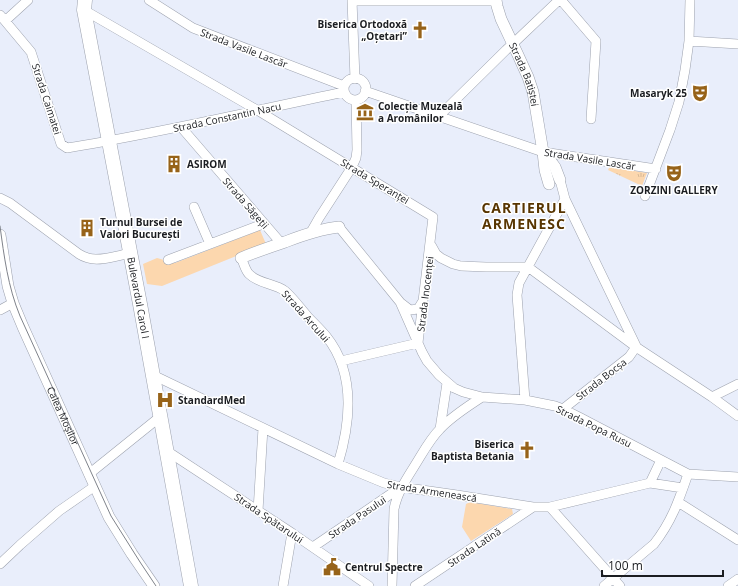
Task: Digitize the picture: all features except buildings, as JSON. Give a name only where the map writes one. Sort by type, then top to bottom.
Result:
[{"type":"main road","name":"Bulevardul Carol I","points":[[82,3],[109,140],[125,254],[153,375],[192,586]]},
{"type":"street","points":[[2,18],[28,0]]},
{"type":"street","name":"Strada Vasile Lascăr","points":[[149,0],[193,28],[344,89]]},
{"type":"street","points":[[356,78],[352,0],[496,0]]},
{"type":"street","name":"Strada Batiștei","points":[[496,0],[498,12],[528,77],[533,92],[545,170],[554,182]]},
{"type":"street","points":[[439,116],[506,50],[560,0],[596,41],[591,119]]},
{"type":"street","points":[[646,196],[679,102],[689,41],[690,0]]},
{"type":"street","name":"Strada Speranței","points":[[82,3],[433,217],[431,245]]},
{"type":"street","name":"Strada Caimatei","points":[[2,18],[31,52],[61,144],[67,148],[109,140]]},
{"type":"street","points":[[689,41],[738,44]]},
{"type":"street","points":[[356,78],[362,81],[365,91],[361,98],[351,100],[348,98],[344,89],[349,80],[356,78]]},
{"type":"street","name":"Strada Constantin Nacu","points":[[109,140],[180,127],[344,89]]},
{"type":"street","name":"Strada Vasile Lascăr","points":[[365,91],[543,152],[656,169]]},
{"type":"street","points":[[311,232],[352,167],[356,158],[356,100]]},
{"type":"street","name":"Strada Săgeții","points":[[180,127],[281,243]]},
{"type":"street","points":[[554,182],[564,196],[636,347]]},
{"type":"street","points":[[524,400],[517,295],[519,283],[564,196]]},
{"type":"street","points":[[0,198],[79,254],[94,260],[125,254]]},
{"type":"street","points":[[0,204],[10,204]]},
{"type":"street","points":[[194,206],[210,244]]},
{"type":"street","points":[[168,260],[263,224]]},
{"type":"street","points":[[241,258],[311,232],[339,227]]},
{"type":"street","name":"Strada Popa Rusu","points":[[339,227],[400,302],[427,361],[434,370],[454,388],[482,397],[524,400],[563,409],[688,474]]},
{"type":"street","name":"Calea Moșilor","points":[[0,239],[7,281],[13,303],[23,328],[109,517],[154,586]]},
{"type":"street","points":[[431,245],[436,254],[452,264],[461,266],[486,267],[528,267],[636,347],[738,416]]},
{"type":"street","name":"Strada Inocenței","points":[[418,343],[431,245]]},
{"type":"street","name":"Strada Arcului","points":[[241,258],[249,274],[254,278],[286,292],[326,336],[341,361],[348,397],[348,416],[338,464]]},
{"type":"street","points":[[400,302],[410,310],[418,309],[424,299]]},
{"type":"street","points":[[0,310],[13,303]]},
{"type":"street","points":[[341,361],[418,343]]},
{"type":"street","name":"Strada Bocșa","points":[[563,409],[629,357],[636,347]]},
{"type":"street","name":"Strada Armenească","points":[[153,375],[338,464],[384,483],[401,487],[533,507],[550,507],[650,482],[683,488]]},
{"type":"street","points":[[440,429],[447,383]]},
{"type":"street","points":[[712,397],[738,384]]},
{"type":"street","points":[[392,586],[394,509],[401,487],[440,429],[482,397]]},
{"type":"street","points":[[90,474],[161,416]]},
{"type":"street","points":[[258,510],[263,428]]},
{"type":"street","name":"Strada Spătarului","points":[[167,451],[258,510],[369,586]]},
{"type":"street","points":[[650,482],[661,460]]},
{"type":"street","points":[[604,586],[654,544],[660,536],[671,519],[688,474],[738,477]]},
{"type":"street","points":[[0,564],[59,511],[95,486]]},
{"type":"street","name":"Strada Pasului","points":[[313,547],[401,487]]},
{"type":"street","points":[[678,502],[738,540]]},
{"type":"street","name":"Strada Latină","points":[[415,586],[533,507]]},
{"type":"street","points":[[550,507],[620,586]]},
{"type":"street","points":[[283,586],[292,533]]},
{"type":"street","points":[[728,586],[738,579]]},
{"type":"green space","points":[[610,167],[647,173],[642,186],[608,170]]},
{"type":"green space","points":[[260,230],[266,244],[162,286],[147,284],[143,264],[157,258],[175,263]]},
{"type":"green space","points":[[470,502],[512,509],[513,514],[471,541],[462,527],[466,504]]},
{"type":"tram line","points":[[0,226],[9,283],[20,316],[111,516],[156,586]]},
{"type":"place","name":"Biserica Ortodoxă „Oțetari”","points":[[420,30]]},
{"type":"place","name":"Masaryk 25","points":[[700,93]]},
{"type":"place","name":"Colecție Muzeală a Aromânilor","points":[[365,112]]},
{"type":"place","name":"ASIROM","points":[[174,164]]},
{"type":"place","name":"ZORZINI GALLERY","points":[[674,173]]},
{"type":"place","name":"Turnul Bursei de Valori București","points":[[87,228]]},
{"type":"place","name":"StandardMed","points":[[165,400]]},
{"type":"place","name":"Biserica Baptista Betania","points":[[527,450]]},
{"type":"place","name":"Centrul Spectre","points":[[332,567]]},
{"type":"district","name":"CARTIERUL ARMENESC","points":[[524,216]]}]
